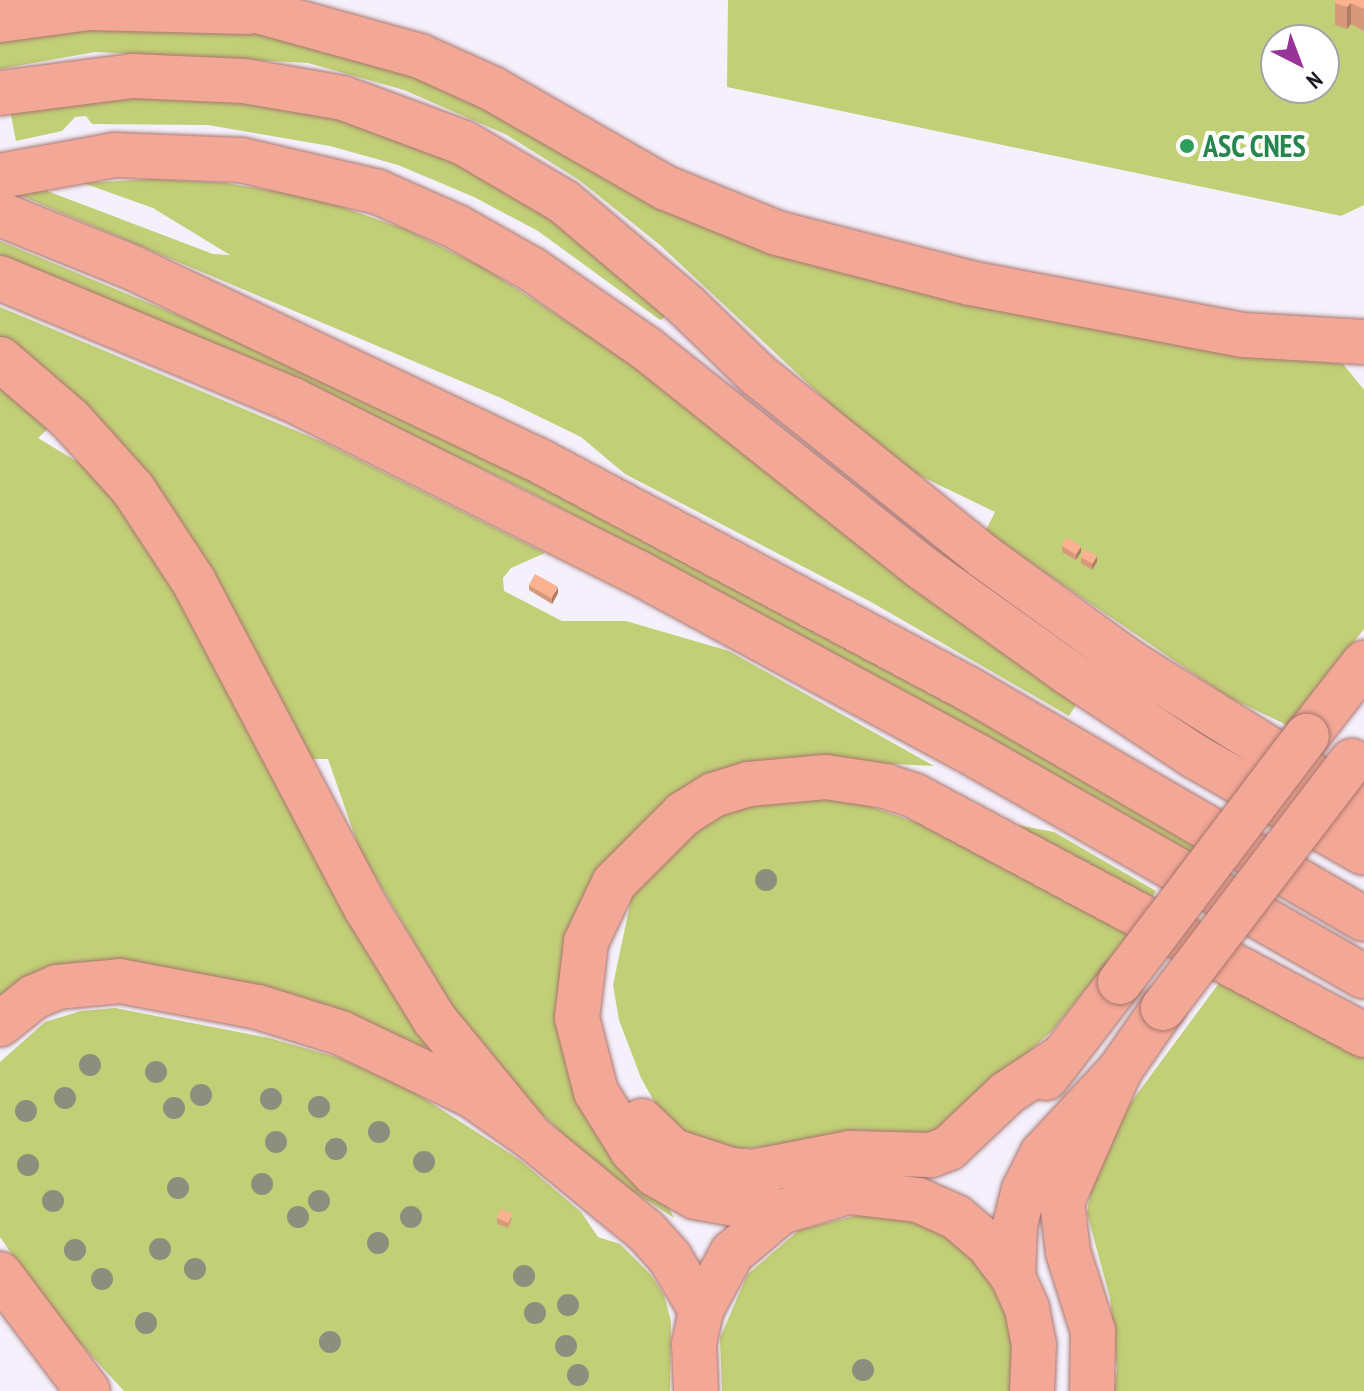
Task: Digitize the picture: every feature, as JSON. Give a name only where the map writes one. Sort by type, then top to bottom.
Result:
[{"type":"highway","points":[[218,0],[420,56],[493,89],[666,188],[777,233],[970,283],[1243,335],[1364,342]]},
{"type":"highway","points":[[0,20],[89,8],[263,13]]},
{"type":"highway","points":[[0,93],[133,76],[244,81],[343,98],[477,150],[564,202],[675,295],[769,384],[983,556],[1128,661],[1364,808]]},
{"type":"highway","points":[[0,176],[59,162],[114,155],[241,160],[378,192],[457,227],[533,270],[647,349],[921,567],[1069,673],[1196,757],[1364,853]]},
{"type":"highway","points":[[0,214],[131,267],[536,459],[967,688],[1364,919]]},
{"type":"highway","points":[[0,278],[293,400],[611,559],[979,757],[1364,977]]},
{"type":"highway","points":[[0,359],[70,419],[133,489],[194,582],[366,908],[435,1020],[531,1137]]},
{"type":"highway","points":[[918,1200],[988,1154],[1364,663]]},
{"type":"highway","points":[[1032,1391],[1034,1344],[1013,1277],[1015,1225],[1024,1190],[1042,1154],[1120,1070],[1163,1008],[1358,753]]},
{"type":"highway","points":[[781,1212],[695,1197],[655,1174],[614,1125],[596,1092],[580,1042],[578,979],[586,942],[614,883],[657,835],[713,795],[786,778],[864,781],[915,796],[1364,1035]]},
{"type":"highway","points":[[0,1024],[34,997],[57,987],[83,982],[157,985],[258,1007],[341,1033],[473,1096],[531,1137],[646,1231],[670,1258],[701,1310]]},
{"type":"highway","points":[[596,1092],[634,1112],[673,1151],[707,1166],[752,1172],[850,1153],[931,1155],[949,1148],[1007,1093],[1063,1056]]},
{"type":"highway","points":[[1092,1391],[1093,1331],[1068,1252],[1062,1202],[1120,1070]]},
{"type":"highway","points":[[696,1391],[694,1344],[701,1310],[732,1253],[781,1212],[848,1192],[918,1200],[956,1217],[988,1244],[1013,1277]]},
{"type":"highway","points":[[0,1274],[88,1391]]},
{"type":"highway","points":[[0,1326],[64,1391]]},
{"type":"green space","name":"ASC CNES","points":[[728,0],[1364,0],[1364,205],[1341,216],[727,87]]},
{"type":"green space","points":[[76,26],[244,29],[471,92],[670,211],[797,261],[1284,358],[1343,364],[1364,390],[1364,629],[1289,726],[1228,697],[985,532],[995,512],[908,470],[863,435],[660,245],[579,180],[507,135],[404,90],[308,63],[95,52],[0,69],[0,38]]},
{"type":"green space","points":[[160,89],[369,124],[527,196],[666,310],[664,318],[660,320],[538,231],[474,197],[398,165],[330,146],[208,125],[92,124],[86,116],[75,117],[62,131],[16,141],[9,105]]},
{"type":"green space","points":[[153,179],[226,183],[316,198],[405,229],[481,266],[632,363],[1076,705],[1069,716],[871,602],[625,474],[581,437],[501,398],[19,195],[42,189],[213,254],[230,255],[153,208],[83,183]]},
{"type":"green space","points":[[0,241],[291,362],[651,539],[1201,841],[1189,857],[668,564],[520,487],[293,379],[0,255]]},
{"type":"green space","points":[[0,307],[323,442],[545,553],[511,568],[503,578],[504,591],[562,621],[626,621],[729,651],[934,766],[871,763],[703,780],[565,994],[674,1218],[609,1176],[569,1140],[531,1104],[456,1013],[360,851],[328,759],[311,759],[205,563],[0,338]]},
{"type":"green space","points":[[0,377],[54,423],[38,438],[94,472],[122,498],[430,1045],[420,1048],[310,1004],[0,999]]},
{"type":"green space","points":[[835,794],[970,841],[1135,928],[1052,1031],[936,1136],[856,1130],[783,1146],[732,1149],[691,1140],[665,1121],[641,1078],[619,1020],[613,985],[634,885],[710,816],[771,795]]},
{"type":"green space","points":[[1017,825],[1054,832],[1156,891],[1148,903]]},
{"type":"green space","points":[[1222,979],[1364,1057],[1364,1391],[1114,1391],[1117,1369],[1110,1298],[1087,1213],[1094,1169],[1109,1132]]},
{"type":"green space","points":[[115,1008],[269,1038],[340,1058],[411,1090],[520,1160],[581,1212],[598,1237],[620,1244],[651,1275],[664,1295],[671,1321],[670,1391],[124,1391],[51,1312],[0,1237],[0,1062],[45,1022],[81,1011]]},
{"type":"green space","points":[[866,1213],[900,1217],[933,1229],[961,1247],[985,1272],[1003,1302],[1013,1335],[1012,1391],[722,1391],[720,1338],[747,1275],[799,1230]]},
{"type":"building","points":[[1336,0],[1364,0],[1364,9],[1351,3],[1347,7],[1335,3]]},
{"type":"building","points":[[1067,537],[1081,546],[1076,555],[1062,545]]},
{"type":"building","points":[[1085,549],[1097,556],[1093,564],[1080,557]]},
{"type":"building","points":[[535,574],[558,587],[551,598],[529,585]]},
{"type":"building","points":[[500,1209],[512,1213],[508,1223],[497,1218]]},
{"type":"place","name":"ASC CNES","points":[[1187,146]]}]
